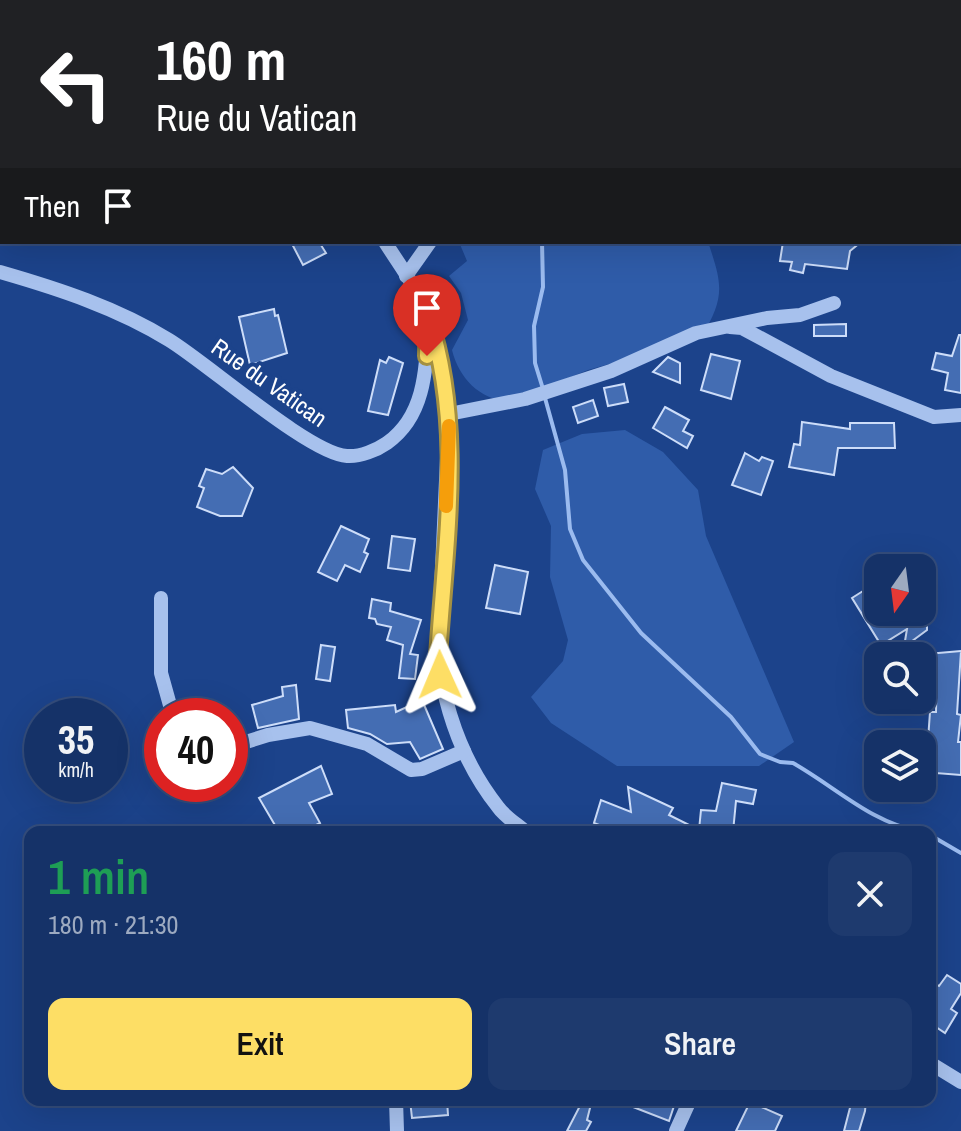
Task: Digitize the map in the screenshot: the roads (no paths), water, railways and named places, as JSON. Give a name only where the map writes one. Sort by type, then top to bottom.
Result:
[{"type":"street","points":[[386,244],[428,316],[441,353],[449,414],[438,657],[442,693],[464,751],[499,808],[519,826]]},
{"type":"street","points":[[406,276],[429,244]]},
{"type":"street","name":"Rue du Vatican","points":[[0,272],[124,313],[171,341],[308,439],[347,456],[381,447],[399,434],[413,417],[422,389],[428,316]]},
{"type":"street","points":[[449,414],[525,399],[611,371],[696,333],[722,326],[800,315],[834,303]]},
{"type":"street","points":[[722,326],[742,328],[831,376],[934,417],[961,415]]},
{"type":"street","points":[[161,598],[161,673],[168,698]]},
{"type":"street","points":[[248,741],[310,728],[367,744],[411,770],[422,769],[464,751]]},
{"type":"street","points":[[936,1067],[961,1082]]},
{"type":"street","points":[[396,1106],[397,1131]]},
{"type":"street","points":[[676,1131],[687,1106]]},
{"type":"waterway","points":[[542,244],[543,287],[534,326],[535,363],[543,389]]},
{"type":"waterway","points":[[545,398],[565,470],[570,529],[583,560],[641,633],[731,717],[760,754],[780,762],[793,763],[870,812],[900,826]]},
{"type":"waterway","points":[[936,838],[961,853]]}]
